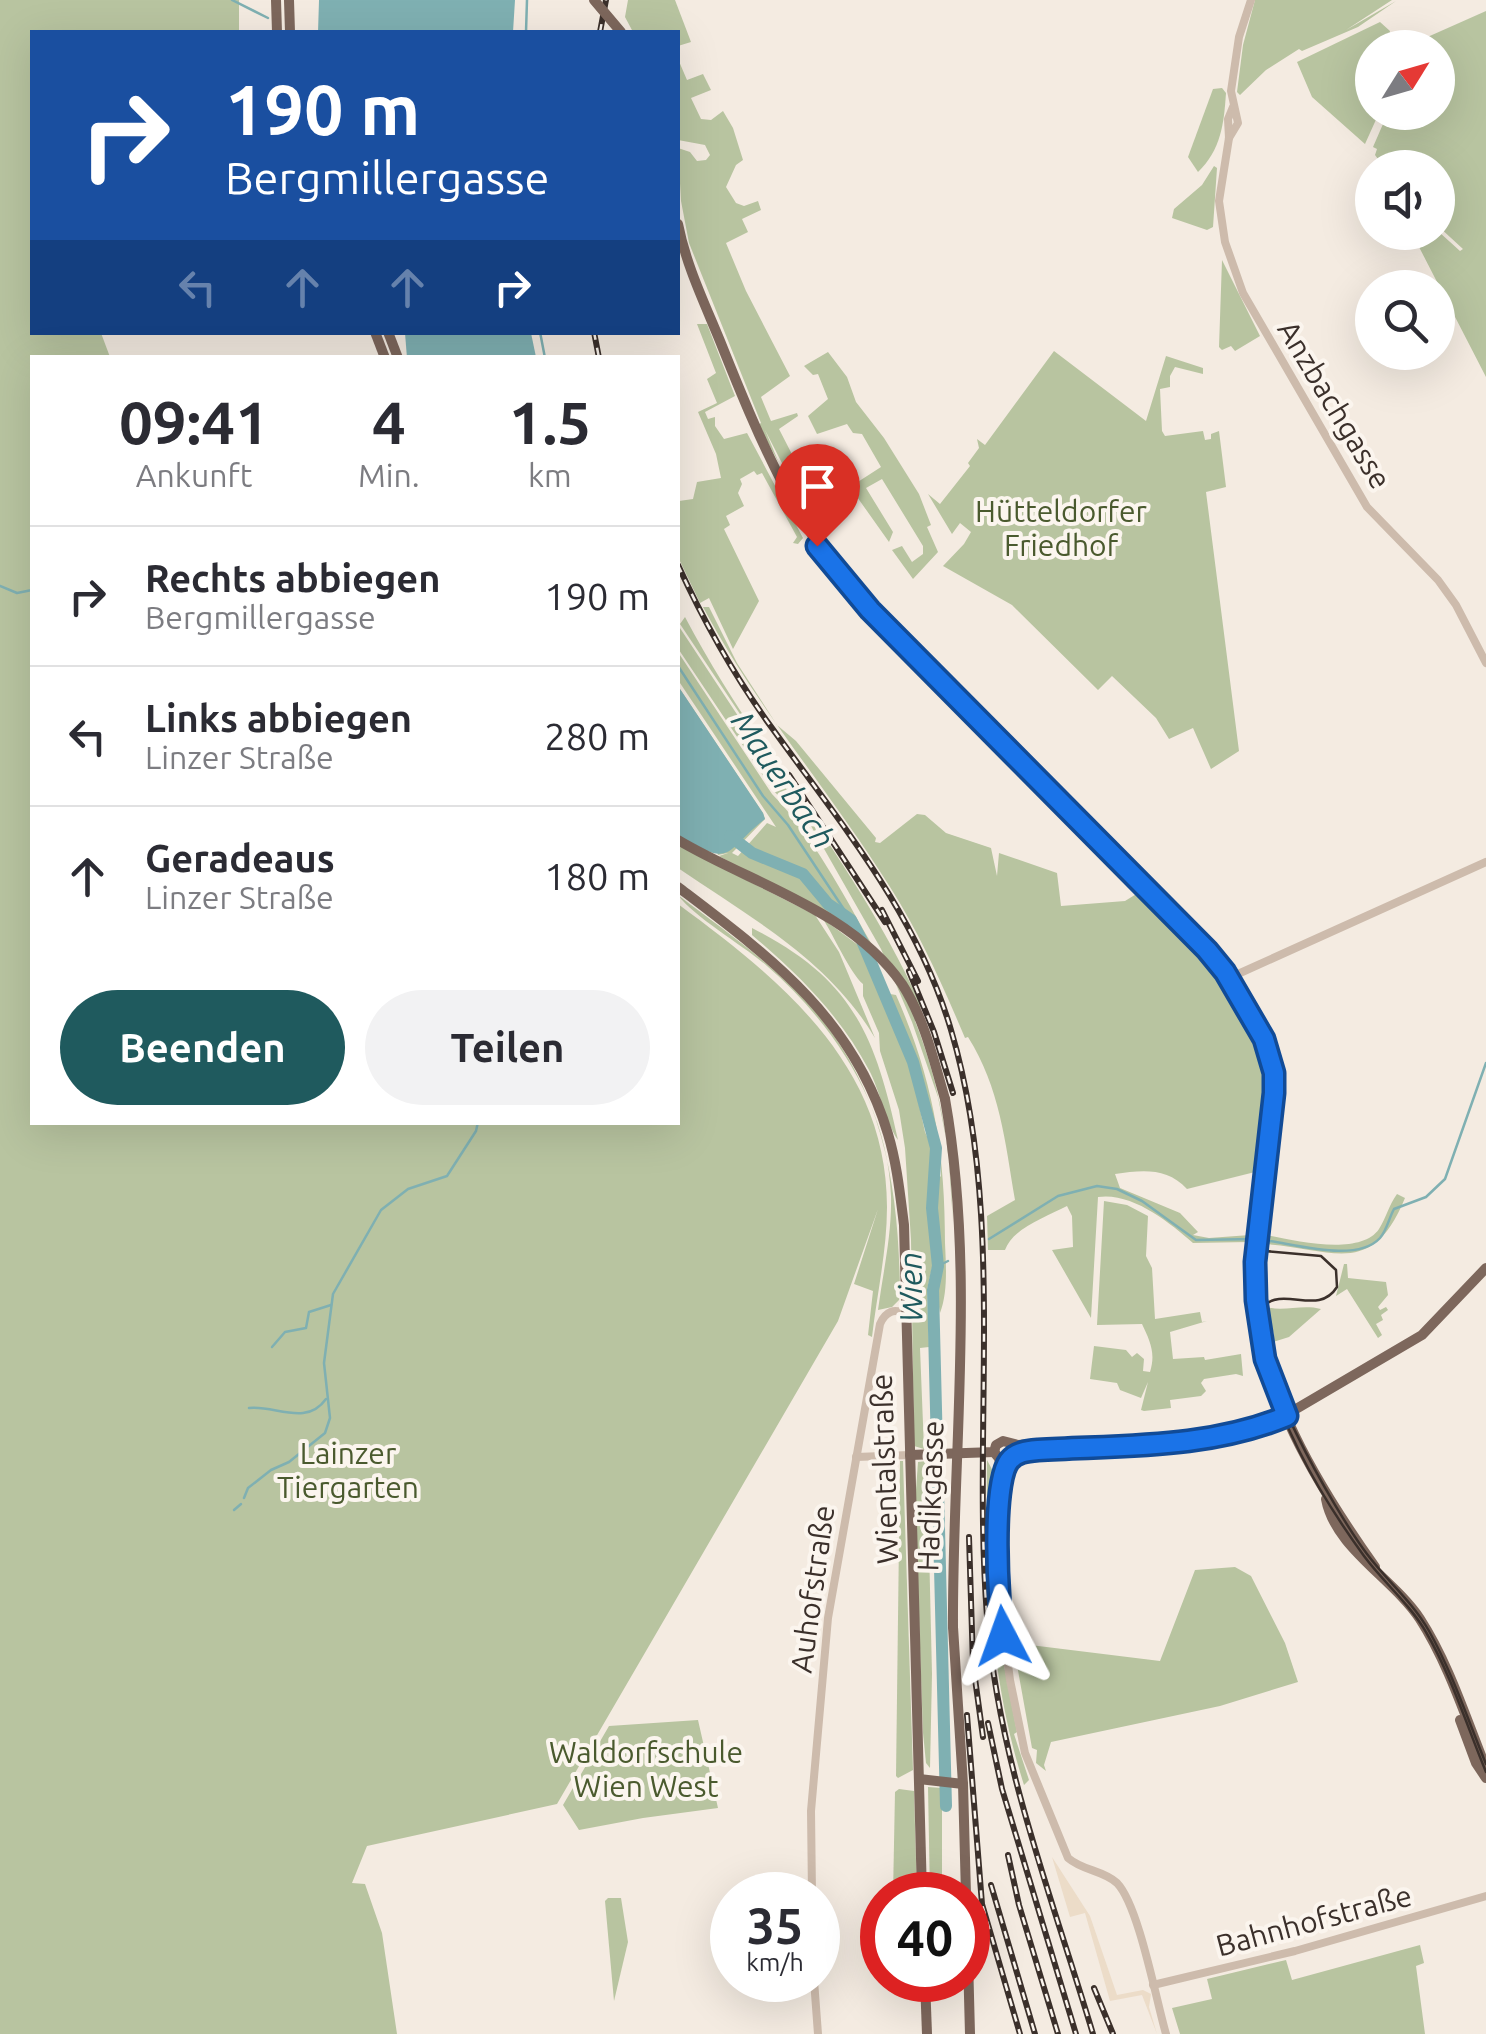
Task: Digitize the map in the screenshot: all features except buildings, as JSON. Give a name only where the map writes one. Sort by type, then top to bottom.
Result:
[{"type":"main road","points":[[276,0],[276,30]]},
{"type":"main road","points":[[289,0],[290,30]]},
{"type":"main road","points":[[594,0],[619,30]]},
{"type":"main road","points":[[680,231],[693,277],[755,430],[824,556],[870,610],[1202,944],[1229,978],[1264,1039],[1274,1073],[1255,1262],[1259,1336],[1269,1373],[1328,1495],[1375,1566],[1422,1622],[1486,1768]]},
{"type":"main road","name":"Hadikgasse","points":[[680,841],[833,922],[886,966],[914,1007],[944,1099],[957,1184],[960,1389],[953,1628],[965,1872]]},
{"type":"main road","name":"Wientalstraße","points":[[680,889],[792,978],[823,1011],[858,1061],[883,1118],[895,1165],[904,1225],[913,1455],[922,1872]]},
{"type":"main road","points":[[913,1455],[1005,1455],[1092,1441],[1129,1445],[1207,1440],[1287,1416],[1422,1334],[1486,1268]]},
{"type":"main road","points":[[1458,1700],[1463,1735],[1486,1778]]},
{"type":"main road","points":[[922,1779],[961,1783]]},
{"type":"main road","points":[[926,2002],[928,2034]]},
{"type":"main road","points":[[969,2002],[970,2034]]},
{"type":"street","name":"Anzbachgasse","points":[[1251,0],[1240,37],[1219,201],[1225,242],[1249,304],[1367,507],[1438,580],[1456,604],[1486,663]]},
{"type":"street","points":[[1229,978],[1486,862]]},
{"type":"street","name":"Auhofstraße","points":[[812,1872],[813,1787],[828,1618],[876,1344],[886,1314],[897,1310],[905,1315]]},
{"type":"street","points":[[856,1457],[913,1455]]},
{"type":"street","points":[[1005,1455],[999,1489],[1001,1622],[1025,1753],[1068,1858],[1108,1876],[1126,1897],[1166,2034]]},
{"type":"street","name":"Bahnhofstraße","points":[[1153,1986],[1295,1951],[1486,1896]]},
{"type":"street","points":[[816,2002],[818,2034]]},
{"type":"green space","name":"Lainzer Tiergarten","points":[[0,0],[239,0],[239,30],[30,30],[30,335],[102,335],[109,355],[30,355],[30,1125],[680,1125],[680,905],[754,963],[789,996],[848,1069],[869,1110],[882,1156],[887,1207],[884,1256],[872,1337],[868,1335],[873,1291],[854,1284],[878,1209],[838,1321],[557,1804],[367,1846],[352,1883],[365,1884],[382,1933],[397,2034],[0,2034]]},
{"type":"green space","points":[[628,0],[675,0],[691,42],[680,45],[680,30],[632,30],[625,17]]},
{"type":"green space","points":[[1255,0],[1392,0],[1346,30],[1396,1],[1358,27],[1299,49],[1266,70],[1240,95],[1237,92],[1243,45]]},
{"type":"green space","points":[[1486,11],[1486,377],[1455,317],[1455,270],[1431,270],[1421,250],[1463,249],[1455,242],[1455,150],[1373,147],[1380,130],[1455,130],[1455,30],[1443,30]]},
{"type":"green space","points":[[1380,22],[1389,30],[1363,30]]},
{"type":"green space","points":[[1355,34],[1355,130],[1371,130],[1365,144],[1312,97],[1297,62]]},
{"type":"green space","points":[[680,64],[687,80],[703,74],[711,90],[691,98],[701,119],[711,120],[723,111],[733,128],[743,160],[736,165],[726,187],[736,203],[744,206],[758,201],[761,210],[742,219],[748,232],[726,243],[790,376],[761,397],[771,421],[797,413],[779,429],[816,501],[819,517],[792,481],[839,565],[827,551],[765,430],[779,463],[758,425],[761,423],[689,243],[681,201],[680,149],[690,152],[697,161],[706,160],[710,155],[705,145],[680,140]]},
{"type":"green space","points":[[1222,88],[1226,93],[1220,136],[1212,155],[1198,172],[1188,157],[1213,89]]},
{"type":"green space","points":[[1214,166],[1217,168],[1213,227],[1207,230],[1172,218],[1174,209],[1202,185]]},
{"type":"green space","points":[[1222,260],[1260,336],[1235,351],[1231,346],[1222,350],[1219,347]]},
{"type":"green space","points":[[697,324],[707,324],[735,396],[705,412],[708,419],[715,417],[715,426],[724,439],[747,433],[803,538],[798,544],[793,543],[797,537],[762,473],[757,475],[754,471],[740,479],[738,493],[744,506],[726,516],[730,525],[724,529],[759,601],[733,649],[709,598],[700,603],[680,561],[680,501],[693,499],[697,482],[721,478],[716,454],[698,412],[717,403],[707,379],[716,373]]},
{"type":"green space","name":"Hütteldorfer Friedhof","points":[[1054,351],[1146,421],[1166,356],[1203,368],[1203,374],[1175,367],[1170,387],[1160,389],[1165,436],[1203,431],[1205,440],[1219,431],[1226,487],[1206,492],[1239,751],[1211,769],[1193,728],[1169,739],[1156,718],[1112,676],[1098,690],[1012,605],[943,566],[971,532],[960,523],[952,534],[928,494],[940,504],[970,466],[968,463],[979,448],[977,439],[985,445]]},
{"type":"green space","points":[[828,352],[847,377],[856,402],[919,494],[931,525],[927,527],[938,552],[913,579],[892,550],[902,546],[912,562],[923,554],[923,546],[882,479],[866,488],[893,532],[889,542],[850,487],[881,467],[862,434],[853,433],[847,424],[817,434],[808,416],[828,399],[818,374],[813,375],[804,366]]},
{"type":"green space","points":[[703,607],[709,607],[737,663],[774,721],[724,644]]},
{"type":"green space","points":[[685,617],[896,955],[921,1006],[915,1021],[932,1070],[938,1095],[946,1139],[938,1097],[881,949],[790,789],[680,624]]},
{"type":"green space","points":[[680,628],[787,790],[819,852],[680,651]]},
{"type":"green space","points":[[680,655],[772,794],[814,846],[871,943],[719,856],[728,853],[718,855],[680,689],[765,819],[732,853],[738,856],[767,823],[776,827],[680,683]]},
{"type":"green space","points":[[778,726],[796,741],[876,838],[875,842],[880,843],[917,814],[925,815],[946,833],[991,848],[997,876],[999,853],[1057,873],[1061,906],[1125,901],[1138,893],[1200,955],[1239,1007],[1265,1061],[1269,1097],[1259,1171],[1187,1189],[1163,1174],[1115,1174],[1120,1188],[1180,1213],[1198,1232],[1193,1235],[1250,1235],[1249,1242],[1193,1243],[1137,1204],[1098,1197],[1091,1318],[1052,1250],[1073,1247],[1072,1216],[1067,1206],[1023,1229],[1005,1250],[988,1250],[987,1216],[1015,1200],[1000,1116],[979,1056],[965,1038],[901,905]]},
{"type":"green space","points":[[680,846],[815,915],[839,952],[875,1038],[856,1010],[812,963],[680,869]]},
{"type":"green space","points":[[680,897],[791,986],[845,1053],[867,1097],[835,1041],[791,989]]},
{"type":"green space","points":[[823,919],[862,948],[910,1064],[925,1132],[933,1150],[928,1209],[934,1259],[927,1290],[929,1347],[920,1348],[924,1449],[914,1446],[911,1240],[899,1110],[880,1051],[879,1033],[863,996],[863,984]]},
{"type":"green space","points":[[752,928],[814,968],[854,1014],[880,1070],[898,1140],[869,1070],[845,1031],[802,980],[752,935]]},
{"type":"green space","points":[[890,994],[896,995],[919,1056],[940,1150],[919,1068]]},
{"type":"green space","points":[[940,1154],[946,1270],[940,1313],[938,1285],[943,1260],[938,1238],[937,1180],[941,1176]]},
{"type":"green space","points":[[888,1164],[899,1250],[900,1294],[892,1307],[878,1310],[890,1225]]},
{"type":"green space","points":[[1397,1194],[1405,1198],[1392,1224],[1364,1250],[1330,1253],[1264,1244],[1266,1235],[1342,1245],[1370,1238]]},
{"type":"green space","points":[[1104,1201],[1127,1205],[1148,1216],[1146,1256],[1152,1268],[1155,1319],[1200,1312],[1202,1322],[1207,1321],[1170,1332],[1173,1359],[1205,1360],[1241,1354],[1243,1376],[1204,1379],[1201,1383],[1206,1391],[1201,1396],[1170,1400],[1171,1408],[1144,1411],[1141,1410],[1148,1382],[1141,1398],[1120,1390],[1117,1383],[1090,1379],[1094,1346],[1126,1350],[1132,1357],[1137,1353],[1144,1359],[1143,1371],[1150,1372],[1152,1359],[1142,1324],[1097,1325]]},
{"type":"green space","points":[[1344,1264],[1348,1278],[1386,1282],[1388,1295],[1378,1307],[1388,1310],[1376,1324],[1382,1335],[1378,1338],[1347,1289],[1336,1296]]},
{"type":"green space","points":[[1267,1307],[1321,1309],[1289,1337],[1270,1343],[1274,1335]]},
{"type":"green space","points":[[987,1460],[994,1473],[996,1624],[1017,1732],[1014,1734],[1029,1780],[1024,1785],[1004,1705],[992,1624]]},
{"type":"green space","points":[[900,1461],[913,1770],[898,1778],[896,1776]]},
{"type":"green space","points":[[927,1461],[930,1768],[923,1733],[915,1504],[918,1462]]},
{"type":"green space","points":[[1235,1567],[1251,1576],[1285,1643],[1298,1682],[1220,1706],[1051,1742],[1046,1771],[1036,1763],[1037,1750],[1032,1748],[1013,1643],[1160,1661],[1195,1570]]},
{"type":"green space","name":"Waldorfschule Wien West","points":[[698,1720],[718,1808],[579,1830],[563,1805],[609,1726]]},
{"type":"green space","points":[[928,1787],[942,1788],[942,1872],[930,1872]]},
{"type":"green space","points":[[914,1791],[916,1872],[893,1872],[895,1792]]},
{"type":"green space","points":[[621,1898],[628,1942],[614,2001],[605,1901]]},
{"type":"green space","points":[[1420,1945],[1424,1963],[1416,1966],[1425,2034],[1180,2034],[1172,2008],[1212,1999],[1207,1979],[1286,1960],[1292,1980]]},
{"type":"shaded area","points":[[1052,1857],[1090,1916],[1117,1995],[1143,1990],[1151,1994],[1149,2007],[1157,2034],[1142,1995],[1110,2001],[1085,1913],[1070,1917]]},
{"type":"water","points":[[319,0],[515,0],[513,30],[318,30]]},
{"type":"water","points":[[405,335],[531,335],[536,355],[407,355]]},
{"type":"water","points":[[680,689],[765,819],[727,852],[719,854],[680,836]]},
{"type":"waterway","points":[[232,0],[268,18]]},
{"type":"waterway","name":"Mauerbach","points":[[526,30],[527,0]]},
{"type":"waterway","name":"Mauerbach","points":[[541,335],[544,355]]},
{"type":"waterway","points":[[0,586],[17,593],[30,590]]},
{"type":"waterway","name":"Mauerbach","points":[[680,669],[851,920]]},
{"type":"waterway","name":"Wien","points":[[730,836],[752,853],[803,874],[828,904],[851,920],[913,1062],[936,1148],[932,1208],[938,1266],[933,1290],[946,1806]]},
{"type":"waterway","points":[[1262,1240],[1340,1251],[1369,1246],[1380,1238],[1394,1209],[1426,1197],[1445,1179],[1486,1063]]},
{"type":"waterway","points":[[244,1498],[248,1488],[325,1433],[330,1418],[324,1363],[333,1294],[381,1210],[408,1189],[447,1176],[477,1125]]},
{"type":"waterway","points":[[989,1239],[1058,1196],[1097,1186],[1117,1189],[1142,1201],[1196,1240],[1254,1239]]},
{"type":"waterway","points":[[938,1266],[948,1261]]},
{"type":"waterway","points":[[272,1347],[285,1332],[306,1328],[309,1312],[331,1305]]},
{"type":"waterway","points":[[249,1408],[309,1412],[326,1399]]},
{"type":"waterway","points":[[234,1510],[241,1504]]},
{"type":"tram line","points":[[1486,1764],[1429,1631],[1367,1554],[1335,1505],[1296,1433],[1266,1360],[1260,1330],[1262,1307],[1280,1299],[1311,1301],[1329,1296],[1337,1287],[1336,1270],[1321,1256],[1265,1251],[1254,1273],[1255,1300],[1259,1334],[1267,1368],[1278,1402],[1308,1467],[1344,1528],[1412,1612],[1435,1648],[1486,1772]]},
{"type":"railway","points":[[600,30],[606,0]]},
{"type":"railway","points":[[595,335],[598,355]]},
{"type":"railway","points":[[680,569],[745,689],[898,909],[936,988],[951,1030],[968,1100],[983,1246],[983,1544],[993,1670],[1029,1828],[1093,2034]]},
{"type":"railway","points":[[789,775],[885,922]]},
{"type":"railway","points":[[882,910],[918,981]]},
{"type":"railway","points":[[909,971],[953,1093]]},
{"type":"railway","points":[[969,1537],[973,1664],[983,1737]]},
{"type":"railway","points":[[967,1715],[982,1904],[1020,2034]]},
{"type":"railway","points":[[988,1723],[1002,1789],[1076,2034]]},
{"type":"railway","points":[[1008,1855],[1058,2034]]},
{"type":"railway","points":[[991,1885],[1035,2034]]},
{"type":"railway","points":[[1094,1988],[1113,2034]]},
{"type":"route","points":[[817,546],[870,610],[1211,954],[1264,1039],[1274,1073],[1255,1262],[1258,1330],[1269,1373],[1287,1416],[1228,1435],[1188,1442],[1038,1450],[1014,1456],[1006,1465],[999,1489],[1003,1636]]}]
